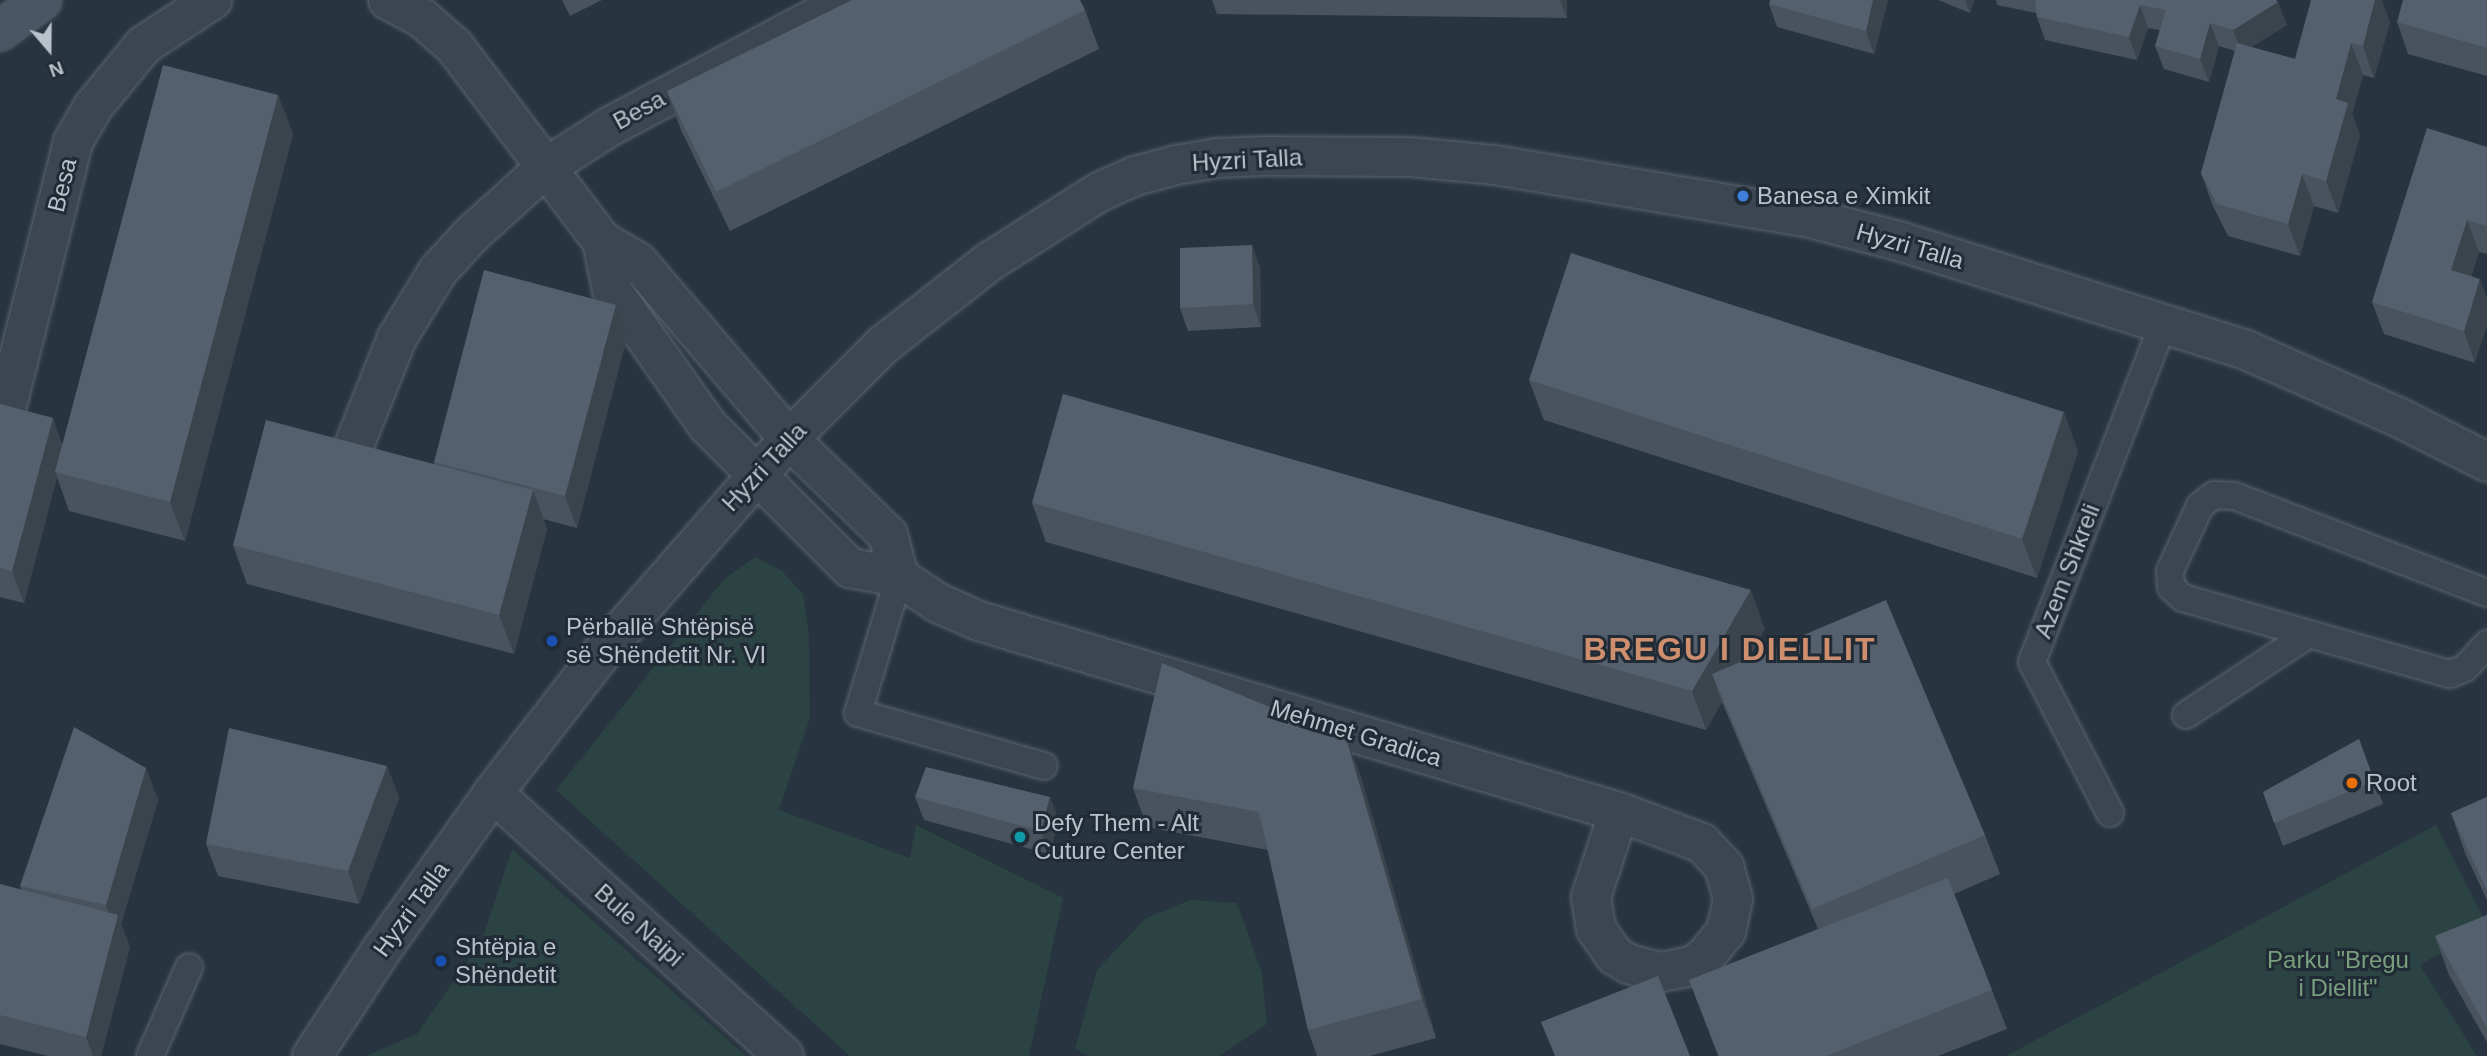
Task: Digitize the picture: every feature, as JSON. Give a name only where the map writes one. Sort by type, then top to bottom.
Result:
[{"type":"main road","points":[[0,31],[41,0]]},
{"type":"street","name":"Besa","points":[[2,425],[73,142],[93,107],[144,44],[212,0]]},
{"type":"street","points":[[388,0],[423,19],[454,46],[602,241],[638,262],[789,439],[888,535],[899,577]]},
{"type":"street","name":"Besa","points":[[343,473],[397,338],[438,271],[472,234],[545,167],[668,94],[849,0]]},
{"type":"street","name":"Hyzri Talla","points":[[312,1056],[383,948],[493,793],[601,654],[754,475],[883,345],[921,313],[1056,216],[1135,176],[1217,158],[1411,158],[1494,165],[1793,215],[1902,242],[2164,322],[2246,350],[2398,417],[2487,462]]},
{"type":"street","points":[[602,241],[612,290],[708,426],[754,475]]},
{"type":"street","name":"Mehmet Gradica","points":[[754,475],[850,568],[899,577],[938,604],[979,621],[1619,812]]},
{"type":"street","name":"Bule Naipi","points":[[493,793],[784,1056]]},
{"type":"lane","name":"Azem Shkreli","points":[[2110,813],[2032,662],[2164,322]]},
{"type":"lane","points":[[2487,593],[2234,496],[2214,495],[2200,506],[2170,571],[2171,587],[2183,598],[2450,674],[2465,668],[2487,644]]},
{"type":"lane","points":[[899,577],[858,713],[1044,766]]},
{"type":"lane","points":[[2186,715],[2309,634]]},
{"type":"lane","points":[[150,1056],[189,967]]},
{"type":"green space","points":[[756,557],[782,571],[803,594],[809,634],[810,718],[779,810],[910,858],[916,825],[1063,898],[1029,1056],[850,1056],[556,790],[725,578]]},
{"type":"green space","name":"Parku \"Bregu i Diellit\"","points":[[2436,825],[2487,925],[2420,965],[2477,1056],[2006,1056]]},
{"type":"green space","points":[[512,849],[746,1056],[366,1056],[417,1034],[482,940]]},
{"type":"green space","points":[[1190,900],[1237,903],[1262,973],[1267,1024],[1219,1056],[1088,1056],[1075,1049],[1097,970],[1146,918]]},
{"type":"building","points":[[852,0],[1080,0],[1085,10],[716,192],[667,91]]},
{"type":"building","points":[[1770,0],[1873,0],[1866,31],[1769,4]]},
{"type":"building","points":[[2035,0],[2278,2],[2233,30],[2210,23],[2200,59],[2155,46],[2166,10],[2140,5],[2129,37],[2037,17]]},
{"type":"building","points":[[2311,0],[2375,0],[2363,46],[2351,43],[2336,99],[2348,103],[2326,181],[2302,174],[2288,224],[2217,204],[2201,173],[2237,43],[2295,59]]},
{"type":"building","points":[[2403,0],[2487,0],[2487,48],[2397,22]]},
{"type":"building","points":[[163,65],[278,95],[170,502],[55,472]]},
{"type":"building","points":[[2427,128],[2487,147],[2487,226],[2467,220],[2451,270],[2480,279],[2464,331],[2372,302]]},
{"type":"building","points":[[1252,245],[1253,304],[1180,308],[1180,248]]},
{"type":"building","points":[[1571,253],[2064,412],[2022,539],[1529,380]]},
{"type":"building","points":[[484,270],[616,305],[565,496],[434,462]]},
{"type":"building","points":[[1063,394],[1751,590],[1692,691],[1032,503]]},
{"type":"building","points":[[0,404],[53,418],[12,571],[0,568]]},
{"type":"building","points":[[266,420],[533,490],[499,615],[233,545]]},
{"type":"building","points":[[1886,600],[1985,835],[1812,909],[1712,674]]},
{"type":"building","points":[[1162,663],[1346,738],[1422,999],[1308,1030],[1259,812],[1133,788]]},
{"type":"building","points":[[74,727],[146,768],[106,905],[20,886]]},
{"type":"building","points":[[229,728],[387,766],[348,871],[206,844]]},
{"type":"building","points":[[2359,739],[2374,781],[2274,823],[2263,792]]},
{"type":"building","points":[[926,767],[1050,797],[1041,831],[915,797]]},
{"type":"building","points":[[2487,797],[2487,891],[2451,813]]},
{"type":"building","points":[[1948,878],[1992,990],[1826,1056],[1719,1056],[1689,980]]},
{"type":"building","points":[[0,884],[118,915],[86,1037],[0,1015]]},
{"type":"building","points":[[2487,915],[2487,1028],[2435,936]]},
{"type":"building","points":[[1658,976],[1690,1056],[1555,1056],[1541,1022]]},
{"type":"place","name":"Banesa e Ximkit","points":[[1743,196]]},
{"type":"place","name":"Përballë Shtëpisë së Shëndetit Nr. VI","points":[[552,641]]},
{"type":"place","name":"Root","points":[[2352,783]]},
{"type":"place","name":"Defy Them - Alt Cuture Center","points":[[1020,837]]},
{"type":"place","name":"Shtëpia e Shëndetit","points":[[441,961]]},
{"type":"district","name":"BREGU I DIELLIT","points":[[1730,649]]}]
